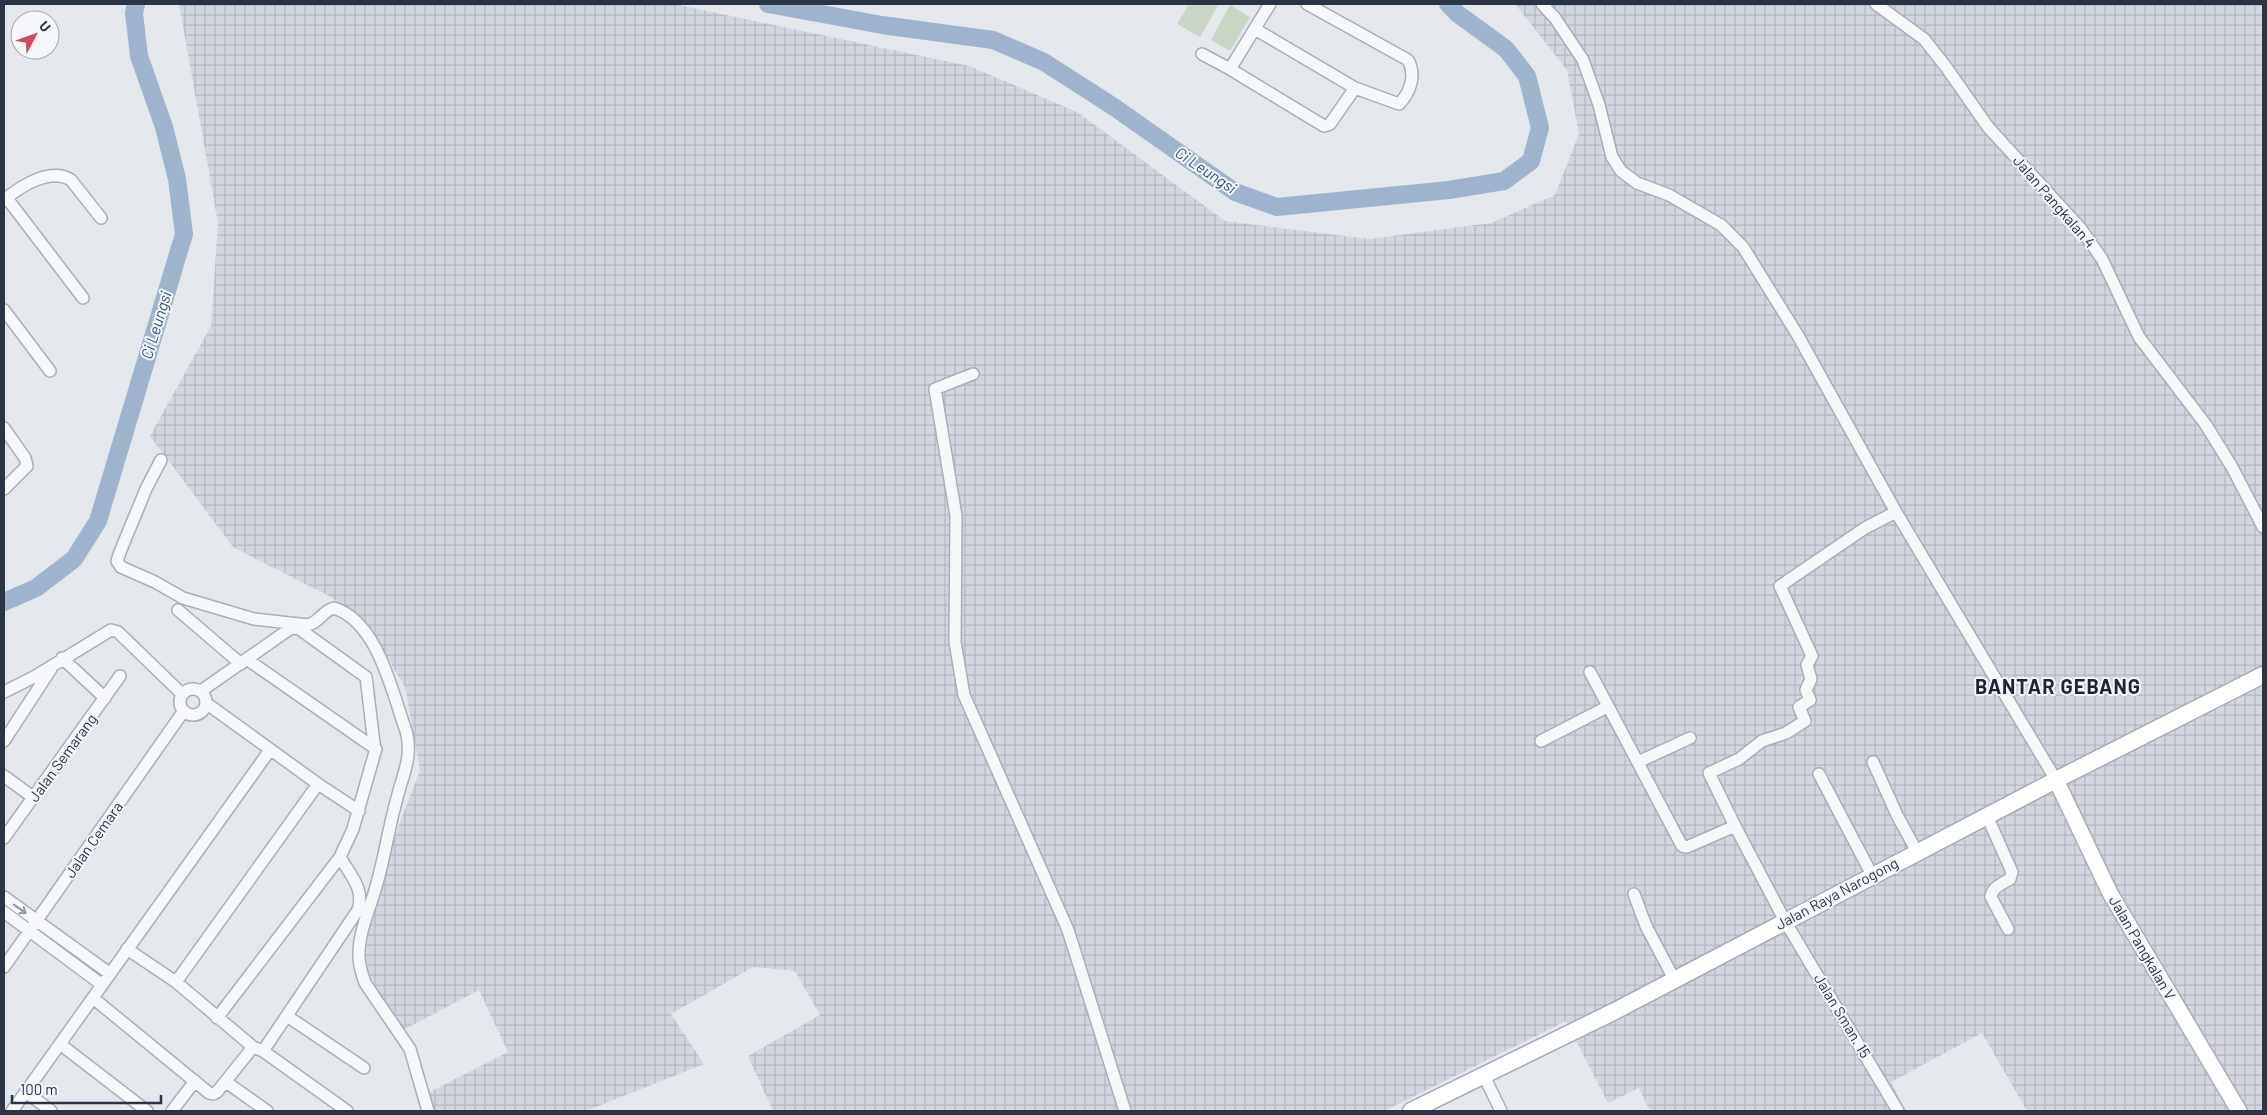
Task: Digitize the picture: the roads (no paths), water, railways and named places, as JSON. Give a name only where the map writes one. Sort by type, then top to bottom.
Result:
[{"type":"main road","name":"Jalan Raya Narogong","points":[[1411,1111],[1674,979],[2056,780],[2263,675]]},
{"type":"street","points":[[1230,69],[1270,4]]},
{"type":"street","points":[[1255,29],[1355,88],[1399,104],[1403,100],[1413,77],[1413,68],[1408,60],[1307,4]]},
{"type":"street","points":[[1542,4],[1569,38],[1588,72],[1615,164],[1637,183],[1669,194],[1721,225],[1743,247],[1797,334],[1896,512],[2056,780]]},
{"type":"street","name":"Jalan Pangkalan 4","points":[[1876,4],[1924,39],[1988,127],[2081,229],[2102,259],[2139,337],[2206,425],[2232,467],[2263,527]]},
{"type":"street","points":[[1202,54],[1324,126],[1330,124],[1355,88]]},
{"type":"street","points":[[82,298],[5,199],[38,180],[65,176],[72,180],[102,218]]},
{"type":"street","points":[[4,310],[50,372]]},
{"type":"street","points":[[973,374],[935,389],[956,516],[955,642],[964,695],[1068,930],[1125,1111]]},
{"type":"street","points":[[4,428],[25,458],[27,466],[4,489]]},
{"type":"street","points":[[161,460],[146,489],[120,552],[117,561],[121,567],[155,582],[183,598],[254,619],[308,625],[316,622],[323,613],[334,608],[340,610],[363,629],[376,645],[406,731],[409,755],[363,930],[359,956],[361,973],[365,983],[410,1049],[428,1111]]},
{"type":"street","name":"Jalan Sman. 15","points":[[1896,512],[1865,528],[1780,586],[1812,656],[1808,665],[1812,679],[1806,690],[1810,700],[1799,707],[1805,721],[1786,733],[1762,741],[1739,759],[1709,773],[1785,921],[1898,1111]]},
{"type":"street","points":[[178,610],[244,662],[376,749]]},
{"type":"street","points":[[201,691],[290,629],[303,630],[366,677],[376,749],[360,811],[340,857],[218,1018]]},
{"type":"street","points":[[4,692],[107,631],[115,630],[182,694]]},
{"type":"street","points":[[58,661],[105,698]]},
{"type":"street","points":[[4,741],[58,661]]},
{"type":"street","points":[[1590,672],[1684,848],[1735,826]]},
{"type":"street","name":"Jalan Semarang","points":[[4,838],[120,676]]},
{"type":"street","points":[[187,690],[201,691],[205,696],[204,710],[192,715],[183,712],[180,701],[182,694],[187,690]]},
{"type":"street","points":[[206,703],[318,784],[360,811]]},
{"type":"street","points":[[1541,741],[1607,706]]},
{"type":"street","name":"Jalan Cemara","points":[[4,967],[183,712]]},
{"type":"street","points":[[1638,762],[1690,738]]},
{"type":"street","points":[[4,1108],[10,1111],[26,1092],[101,984],[270,750]]},
{"type":"street","points":[[1874,762],[1897,815],[1917,852]]},
{"type":"street","points":[[1819,774],[1872,875]]},
{"type":"street","points":[[4,776],[34,798]]},
{"type":"street","name":"Jalan Pangkalan V","points":[[2056,780],[2110,893],[2239,1111]]},
{"type":"street","points":[[176,982],[318,784]]},
{"type":"street","points":[[1987,816],[2012,872],[2010,879],[1991,893],[1991,897],[2008,928]]},
{"type":"street","points":[[93,998],[209,1093],[214,1094],[287,1016],[358,910],[361,901],[360,891],[340,857]]},
{"type":"street","points":[[1634,894],[1646,926],[1674,979]]},
{"type":"street","points":[[4,897],[109,973]]},
{"type":"street","points":[[4,912],[101,984]]},
{"type":"street","points":[[127,949],[176,982],[258,1049],[347,1111]]},
{"type":"street","points":[[287,1016],[364,1068]]},
{"type":"street","points":[[60,1044],[147,1111]]},
{"type":"street","points":[[1484,1076],[1500,1111]]},
{"type":"street","points":[[172,1111],[195,1081]]},
{"type":"street","points":[[226,1082],[267,1111]]},
{"type":"street","points":[[26,1092],[51,1111]]},
{"type":"waterway","name":"Ci Leungsi","points":[[4,602],[36,588],[74,559],[98,521],[184,234],[177,179],[164,127],[139,56],[134,13],[136,4]]},
{"type":"waterway","name":"Ci Leungsi","points":[[768,4],[882,25],[993,40],[1044,62],[1114,107],[1235,192],[1277,207],[1449,190],[1504,181],[1531,161],[1540,128],[1527,76],[1506,49],[1458,14],[1448,4]]},
{"type":"district","name":"BANTAR GEBANG","points":[[2058,687]]}]
